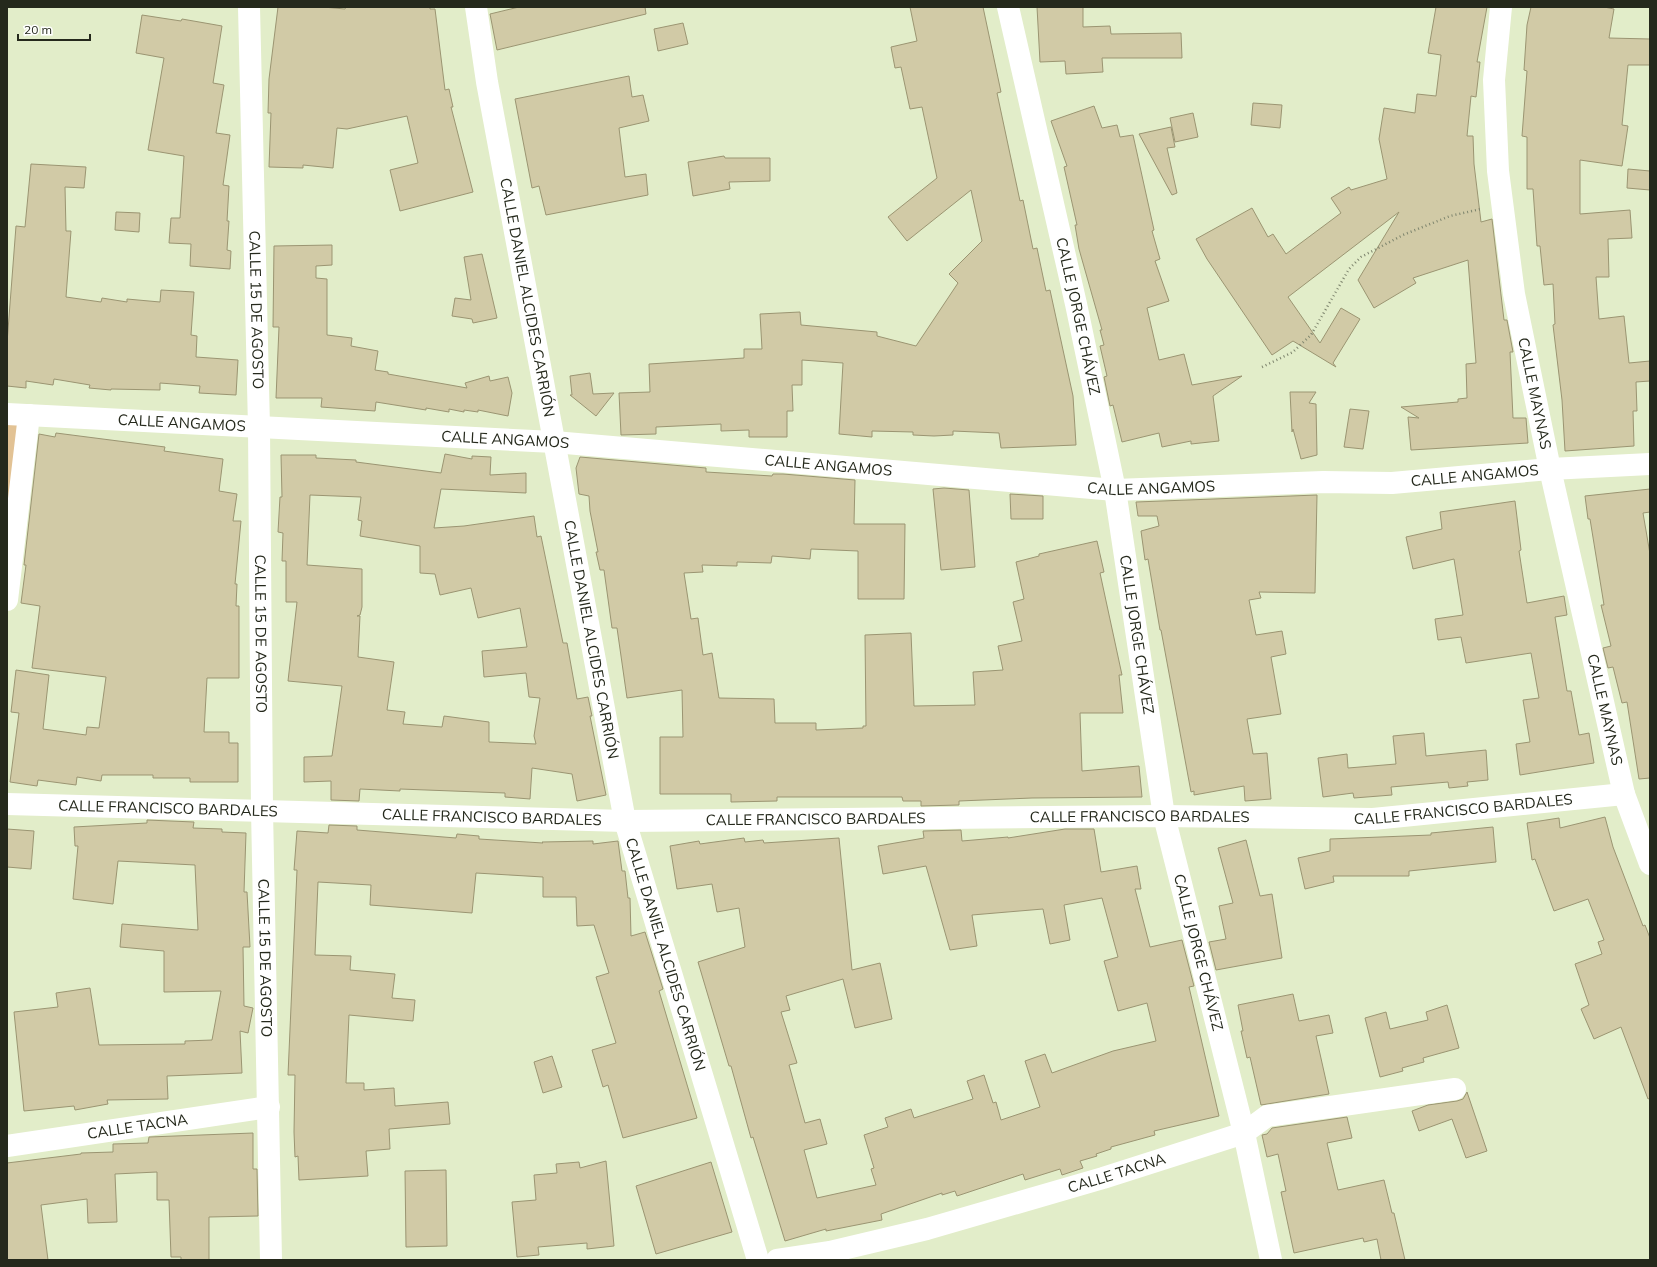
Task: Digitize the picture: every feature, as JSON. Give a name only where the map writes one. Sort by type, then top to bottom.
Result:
[{"type":"street","name":"CALLE 15 DE AGOSTO","points":[[249,7],[259,427],[262,810],[272,1260]]},
{"type":"street","name":"CALLE DANIEL ALCIDES CARRIÓN","points":[[476,7],[487,82],[625,821],[758,1260]]},
{"type":"street","name":"CALLE JORGE CHÁVEZ","points":[[1008,7],[1076,304],[1115,490],[1164,816],[1244,1133],[1271,1260]]},
{"type":"street","name":"CALLE MAYNAS","points":[[1501,7],[1494,80],[1498,171],[1514,294],[1550,469],[1624,794],[1650,864]]},
{"type":"street","name":"CALLE ANGAMOS","points":[[7,414],[554,442],[1115,490],[1323,482],[1392,483],[1550,469],[1650,464]]},
{"type":"street","points":[[7,600],[29,415]]},
{"type":"street","name":"CALLE FRANCISCO BARDALES","points":[[7,804],[625,821],[1164,816],[1373,819],[1624,794]]},
{"type":"street","name":"CALLE TACNA","points":[[777,1260],[830,1252],[927,1229],[1103,1178],[1244,1133],[1267,1116],[1455,1089]]},
{"type":"street","name":"CALLE TACNA","points":[[7,1146],[268,1107]]},
{"type":"path","points":[[1262,367],[1294,352],[1312,335],[1349,269],[1361,257],[1403,235],[1450,216],[1503,204]]},
{"type":"shaded area","points":[[7,414],[29,415],[7,600]]},
{"type":"building","points":[[278,7],[323,7],[345,9],[346,7],[430,7],[430,9],[435,9],[445,90],[449,89],[453,107],[451,107],[473,192],[400,211],[390,170],[418,163],[407,116],[347,129],[337,128],[333,168],[303,165],[303,168],[269,167],[271,113],[268,113],[269,79]]},
{"type":"building","points":[[519,7],[645,7],[646,14],[497,50],[490,14]]},
{"type":"building","points":[[910,7],[983,7],[1001,92],[997,93],[1020,201],[1023,200],[1033,249],[1037,248],[1046,291],[1050,290],[1073,396],[1076,445],[1001,448],[999,433],[953,431],[953,435],[934,436],[913,435],[913,432],[872,431],[872,437],[839,434],[843,363],[802,360],[802,385],[792,385],[793,411],[787,411],[787,437],[749,437],[749,430],[721,431],[721,424],[656,427],[656,434],[621,435],[619,393],[650,392],[649,364],[744,358],[744,349],[762,349],[760,314],[800,312],[801,325],[877,332],[877,336],[916,346],[958,283],[949,274],[982,241],[971,190],[907,241],[888,217],[937,178],[922,107],[910,109],[901,67],[895,68],[891,47],[917,41]]},
{"type":"building","points":[[1037,7],[1083,7],[1083,27],[1110,26],[1111,34],[1181,33],[1182,58],[1102,58],[1103,72],[1066,74],[1065,61],[1040,62]]},
{"type":"building","points":[[1436,7],[1487,7],[1477,62],[1480,62],[1476,97],[1471,96],[1467,136],[1473,136],[1474,164],[1481,222],[1492,219],[1504,320],[1507,320],[1513,352],[1510,352],[1513,418],[1526,418],[1528,443],[1411,450],[1408,417],[1419,418],[1401,407],[1458,402],[1458,399],[1467,398],[1466,364],[1476,363],[1468,260],[1413,278],[1416,283],[1374,308],[1358,280],[1399,212],[1288,297],[1320,343],[1341,308],[1360,319],[1333,363],[1336,367],[1293,341],[1272,355],[1207,259],[1196,239],[1252,208],[1268,237],[1273,234],[1286,254],[1341,213],[1331,198],[1349,187],[1351,190],[1387,179],[1379,139],[1384,108],[1415,113],[1417,94],[1436,96],[1441,55],[1428,53]]},
{"type":"building","points":[[1531,7],[1604,7],[1614,9],[1609,38],[1650,39],[1650,65],[1628,65],[1622,125],[1628,126],[1622,166],[1580,160],[1580,214],[1630,210],[1632,238],[1608,239],[1609,277],[1596,277],[1599,319],[1624,316],[1629,363],[1650,361],[1650,381],[1636,382],[1637,411],[1633,411],[1634,446],[1565,451],[1562,400],[1553,325],[1555,324],[1553,284],[1544,285],[1540,246],[1537,246],[1533,189],[1527,189],[1527,137],[1522,136],[1527,71],[1524,70],[1527,25]]},
{"type":"building","points":[[142,15],[181,21],[182,19],[222,26],[213,83],[224,85],[216,133],[230,135],[223,185],[229,186],[227,250],[231,251],[230,269],[190,266],[191,244],[169,243],[171,218],[180,218],[184,156],[148,150],[164,58],[136,53]]},
{"type":"building","points":[[683,23],[688,44],[658,51],[654,29]]},
{"type":"building","points":[[629,76],[632,97],[643,95],[649,121],[619,128],[625,177],[646,174],[648,195],[546,215],[539,186],[532,188],[515,99]]},
{"type":"building","points":[[1253,103],[1282,105],[1280,128],[1251,125]]},
{"type":"building","points":[[1094,106],[1102,128],[1117,125],[1120,137],[1133,135],[1154,230],[1152,231],[1160,259],[1155,261],[1169,301],[1147,308],[1159,360],[1184,354],[1192,385],[1242,376],[1213,396],[1219,441],[1191,444],[1191,441],[1162,447],[1159,433],[1122,442],[1113,405],[1110,406],[1104,377],[1107,376],[1100,346],[1104,345],[1100,330],[1102,330],[1079,249],[1075,225],[1077,225],[1064,167],[1067,166],[1051,121]]},
{"type":"building","points":[[1193,113],[1198,137],[1175,142],[1170,118]]},
{"type":"building","points":[[1171,127],[1175,147],[1167,148],[1177,193],[1172,195],[1139,134]]},
{"type":"building","points":[[724,156],[725,158],[770,158],[770,181],[729,182],[730,189],[693,196],[688,162]]},
{"type":"building","points":[[31,164],[86,167],[84,188],[65,187],[66,231],[71,231],[66,297],[101,302],[102,298],[127,302],[127,299],[160,302],[161,290],[194,292],[191,335],[197,336],[196,357],[238,360],[236,395],[199,393],[200,386],[160,383],[160,390],[111,390],[89,388],[90,385],[54,379],[53,385],[26,381],[26,388],[7,386],[7,343],[16,226],[25,227]]},
{"type":"building","points":[[1628,169],[1650,171],[1650,190],[1627,188]]},
{"type":"building","points":[[116,212],[140,213],[139,232],[115,230]]},
{"type":"building","points":[[332,245],[332,265],[316,266],[316,278],[327,279],[327,335],[352,338],[351,346],[378,351],[375,370],[388,372],[388,374],[467,388],[465,383],[489,376],[490,381],[508,377],[512,393],[508,416],[478,410],[478,412],[464,410],[464,412],[449,409],[449,412],[376,402],[375,411],[321,407],[322,398],[276,398],[279,327],[273,327],[274,246]]},
{"type":"building","points":[[482,254],[497,318],[473,323],[472,319],[452,316],[455,298],[471,300],[464,257]]},
{"type":"building","points":[[590,373],[593,394],[614,393],[596,416],[570,395],[572,395],[570,376]]},
{"type":"building","points":[[1290,392],[1316,392],[1309,403],[1316,404],[1317,455],[1301,459],[1293,429],[1292,432]]},
{"type":"building","points":[[1350,409],[1369,411],[1363,449],[1344,447]]},
{"type":"building","points":[[56,433],[165,447],[164,451],[223,459],[219,491],[237,494],[233,521],[241,521],[235,584],[237,584],[236,606],[239,606],[239,678],[207,678],[204,732],[229,732],[229,743],[238,743],[238,782],[190,782],[190,778],[153,778],[153,775],[102,775],[101,781],[77,777],[76,785],[38,780],[37,786],[10,782],[19,713],[11,712],[16,670],[49,675],[43,729],[86,735],[87,727],[99,728],[106,677],[32,668],[40,606],[21,603],[26,565],[24,565],[39,434],[55,437]]},
{"type":"building","points":[[445,454],[472,459],[472,456],[491,457],[490,475],[526,473],[526,493],[441,489],[434,528],[464,526],[534,516],[537,537],[541,536],[563,643],[567,643],[577,699],[588,697],[592,716],[590,716],[606,795],[577,801],[572,774],[532,768],[530,799],[505,797],[505,793],[360,789],[359,801],[331,800],[331,781],[304,782],[304,757],[332,756],[342,686],[288,681],[297,602],[286,602],[286,561],[282,561],[283,533],[278,532],[280,497],[282,497],[281,455],[316,455],[316,458],[356,460],[356,462],[441,473]],"holes":[[[310,495],[361,497],[358,520],[362,521],[360,536],[420,546],[420,573],[435,574],[440,595],[471,588],[478,618],[520,608],[527,647],[482,651],[484,677],[526,673],[529,697],[540,698],[534,736],[536,744],[489,742],[489,722],[444,716],[442,727],[403,724],[405,712],[387,710],[394,662],[358,657],[360,616],[357,616],[360,615],[362,607],[362,569],[307,565]]]},
{"type":"building","points":[[580,457],[706,468],[706,472],[772,476],[773,474],[783,474],[855,480],[854,524],[905,524],[904,599],[858,599],[858,551],[811,549],[810,559],[772,556],[771,563],[737,562],[737,566],[702,565],[703,572],[684,573],[691,619],[698,618],[703,655],[712,653],[719,698],[774,699],[775,723],[816,723],[816,730],[863,728],[863,726],[866,726],[865,635],[911,633],[914,706],[975,705],[973,672],[1003,670],[998,646],[1022,641],[1013,602],[1024,599],[1016,562],[1039,556],[1039,554],[1097,541],[1104,572],[1100,573],[1122,675],[1119,675],[1123,713],[1080,713],[1082,771],[1139,766],[1142,797],[1032,798],[959,801],[959,805],[921,806],[921,801],[903,801],[902,797],[777,797],[777,801],[731,802],[731,794],[660,794],[660,737],[683,737],[682,690],[627,698],[617,628],[612,628],[604,570],[600,570],[596,552],[598,552],[590,511],[589,496],[579,494],[576,468]]},
{"type":"building","points":[[944,488],[969,490],[975,567],[941,570],[933,489]]},
{"type":"building","points":[[1650,489],[1650,512],[1643,513],[1650,554],[1650,778],[1639,779],[1627,702],[1622,703],[1613,667],[1608,668],[1603,648],[1611,646],[1601,605],[1604,605],[1585,496]]},
{"type":"building","points":[[1010,494],[1043,496],[1043,519],[1011,519]]},
{"type":"building","points":[[1317,495],[1315,593],[1259,592],[1261,598],[1249,600],[1256,635],[1282,631],[1286,654],[1271,657],[1281,714],[1247,719],[1253,754],[1267,753],[1271,799],[1245,801],[1244,786],[1194,795],[1194,791],[1191,792],[1148,559],[1145,560],[1141,531],[1159,526],[1157,516],[1138,516],[1136,502]]},
{"type":"building","points":[[1515,501],[1521,550],[1519,551],[1527,603],[1564,596],[1567,615],[1555,617],[1567,691],[1571,691],[1579,735],[1589,733],[1594,763],[1520,775],[1516,744],[1530,742],[1523,700],[1539,698],[1531,653],[1466,663],[1461,637],[1438,640],[1435,619],[1463,615],[1454,559],[1413,569],[1406,537],[1442,529],[1440,512]]},
{"type":"building","points":[[1424,733],[1426,756],[1486,750],[1488,780],[1467,782],[1468,786],[1449,788],[1448,782],[1391,787],[1392,795],[1354,798],[1353,793],[1323,797],[1318,758],[1347,754],[1348,768],[1396,764],[1393,736]]},
{"type":"building","points":[[1605,817],[1613,847],[1643,926],[1645,925],[1650,938],[1650,1098],[1648,1099],[1621,1027],[1594,1039],[1581,1009],[1589,1005],[1575,964],[1602,954],[1598,942],[1604,940],[1588,899],[1554,911],[1535,859],[1532,860],[1527,823],[1559,818],[1560,828]]},
{"type":"building","points":[[147,820],[194,822],[193,828],[222,829],[222,832],[246,833],[244,892],[247,892],[250,947],[243,947],[244,1006],[253,1008],[248,1033],[240,1031],[242,1073],[167,1076],[168,1099],[107,1100],[108,1104],[75,1110],[74,1106],[24,1111],[14,1012],[58,1007],[56,993],[90,988],[99,1045],[185,1044],[185,1041],[212,1040],[221,991],[164,992],[164,951],[120,947],[122,924],[198,930],[195,865],[118,861],[113,904],[73,899],[78,846],[75,846],[74,827],[147,823]]},
{"type":"building","points":[[329,825],[357,826],[357,830],[456,838],[457,834],[479,836],[479,839],[543,843],[542,842],[593,841],[593,844],[618,841],[622,871],[625,871],[628,898],[630,898],[631,936],[645,932],[663,989],[659,991],[697,1118],[623,1138],[608,1085],[603,1087],[592,1050],[616,1043],[596,977],[609,973],[594,925],[577,926],[576,897],[543,897],[543,877],[476,873],[472,913],[370,905],[371,885],[318,882],[315,955],[351,956],[350,970],[395,974],[392,998],[415,1000],[413,1021],[349,1015],[346,1083],[364,1083],[364,1090],[394,1088],[395,1106],[448,1102],[450,1124],[389,1129],[390,1149],[366,1151],[368,1176],[299,1180],[298,1156],[295,1157],[294,1132],[295,1075],[288,1075],[297,870],[294,870],[297,831],[328,833]]},
{"type":"building","points":[[1493,827],[1496,862],[1409,871],[1409,876],[1333,876],[1334,882],[1305,889],[1298,858],[1330,851],[1330,839],[1431,835],[1431,833]]},
{"type":"building","points":[[7,829],[34,831],[31,869],[7,867]]},
{"type":"building","points":[[1065,829],[1094,829],[1101,872],[1137,866],[1141,889],[1135,889],[1150,947],[1182,940],[1194,986],[1189,987],[1219,1116],[1154,1131],[1155,1135],[1111,1147],[1111,1149],[1096,1154],[1097,1156],[1080,1161],[1083,1168],[1062,1175],[1060,1169],[1025,1180],[1023,1174],[957,1196],[955,1191],[942,1195],[942,1193],[881,1214],[882,1220],[826,1231],[826,1229],[785,1241],[753,1137],[751,1138],[731,1066],[729,1066],[698,962],[745,947],[739,908],[717,912],[712,884],[677,889],[670,846],[699,841],[700,844],[744,838],[745,842],[763,840],[764,843],[839,838],[852,970],[880,963],[892,1019],[855,1028],[843,979],[786,996],[790,1010],[781,1012],[797,1063],[789,1065],[805,1123],[820,1119],[827,1144],[804,1150],[817,1198],[876,1185],[871,1169],[874,1168],[864,1135],[888,1127],[885,1118],[911,1109],[914,1118],[973,1099],[967,1081],[984,1075],[993,1103],[996,1102],[1001,1120],[1040,1107],[1025,1061],[1045,1054],[1052,1073],[1113,1051],[1156,1041],[1147,1003],[1118,1011],[1104,961],[1118,957],[1102,898],[1064,905],[1070,940],[1050,944],[1043,909],[972,915],[977,946],[950,950],[926,866],[883,874],[878,846],[924,838],[923,831],[961,830],[962,841],[1008,838]]},
{"type":"building","points":[[1246,840],[1260,896],[1272,894],[1282,958],[1216,970],[1209,942],[1226,939],[1219,906],[1233,903],[1218,848]]},
{"type":"building","points":[[1293,994],[1299,1021],[1329,1015],[1333,1033],[1316,1036],[1329,1094],[1261,1105],[1250,1057],[1247,1058],[1241,1031],[1243,1031],[1238,1005]]},
{"type":"building","points":[[1447,1005],[1459,1048],[1423,1058],[1424,1062],[1402,1068],[1403,1071],[1380,1077],[1365,1018],[1386,1012],[1390,1029],[1428,1020],[1426,1012]]},
{"type":"building","points":[[552,1056],[562,1087],[543,1093],[534,1062]]},
{"type":"building","points":[[1467,1092],[1487,1151],[1466,1158],[1452,1119],[1419,1131],[1412,1111],[1428,1105],[1463,1099]]},
{"type":"building","points":[[1347,1117],[1352,1138],[1327,1143],[1338,1190],[1384,1180],[1392,1213],[1394,1213],[1405,1260],[1381,1260],[1377,1239],[1364,1242],[1363,1238],[1294,1253],[1281,1192],[1286,1191],[1278,1154],[1267,1157],[1262,1135],[1267,1134],[1272,1128]]},
{"type":"building","points":[[253,1133],[253,1169],[257,1169],[258,1216],[209,1217],[209,1260],[181,1260],[181,1257],[171,1257],[169,1200],[157,1200],[157,1172],[115,1174],[117,1222],[88,1223],[87,1199],[41,1205],[48,1260],[7,1260],[7,1163],[81,1153],[113,1152],[113,1144],[148,1143],[149,1137]]},
{"type":"building","points":[[606,1161],[614,1246],[587,1249],[587,1243],[538,1247],[539,1255],[517,1257],[512,1202],[536,1200],[534,1175],[557,1173],[556,1164],[579,1162],[580,1168]]},
{"type":"building","points":[[711,1162],[732,1232],[656,1254],[636,1186]]},
{"type":"building","points":[[446,1170],[447,1246],[406,1247],[405,1171]]}]
